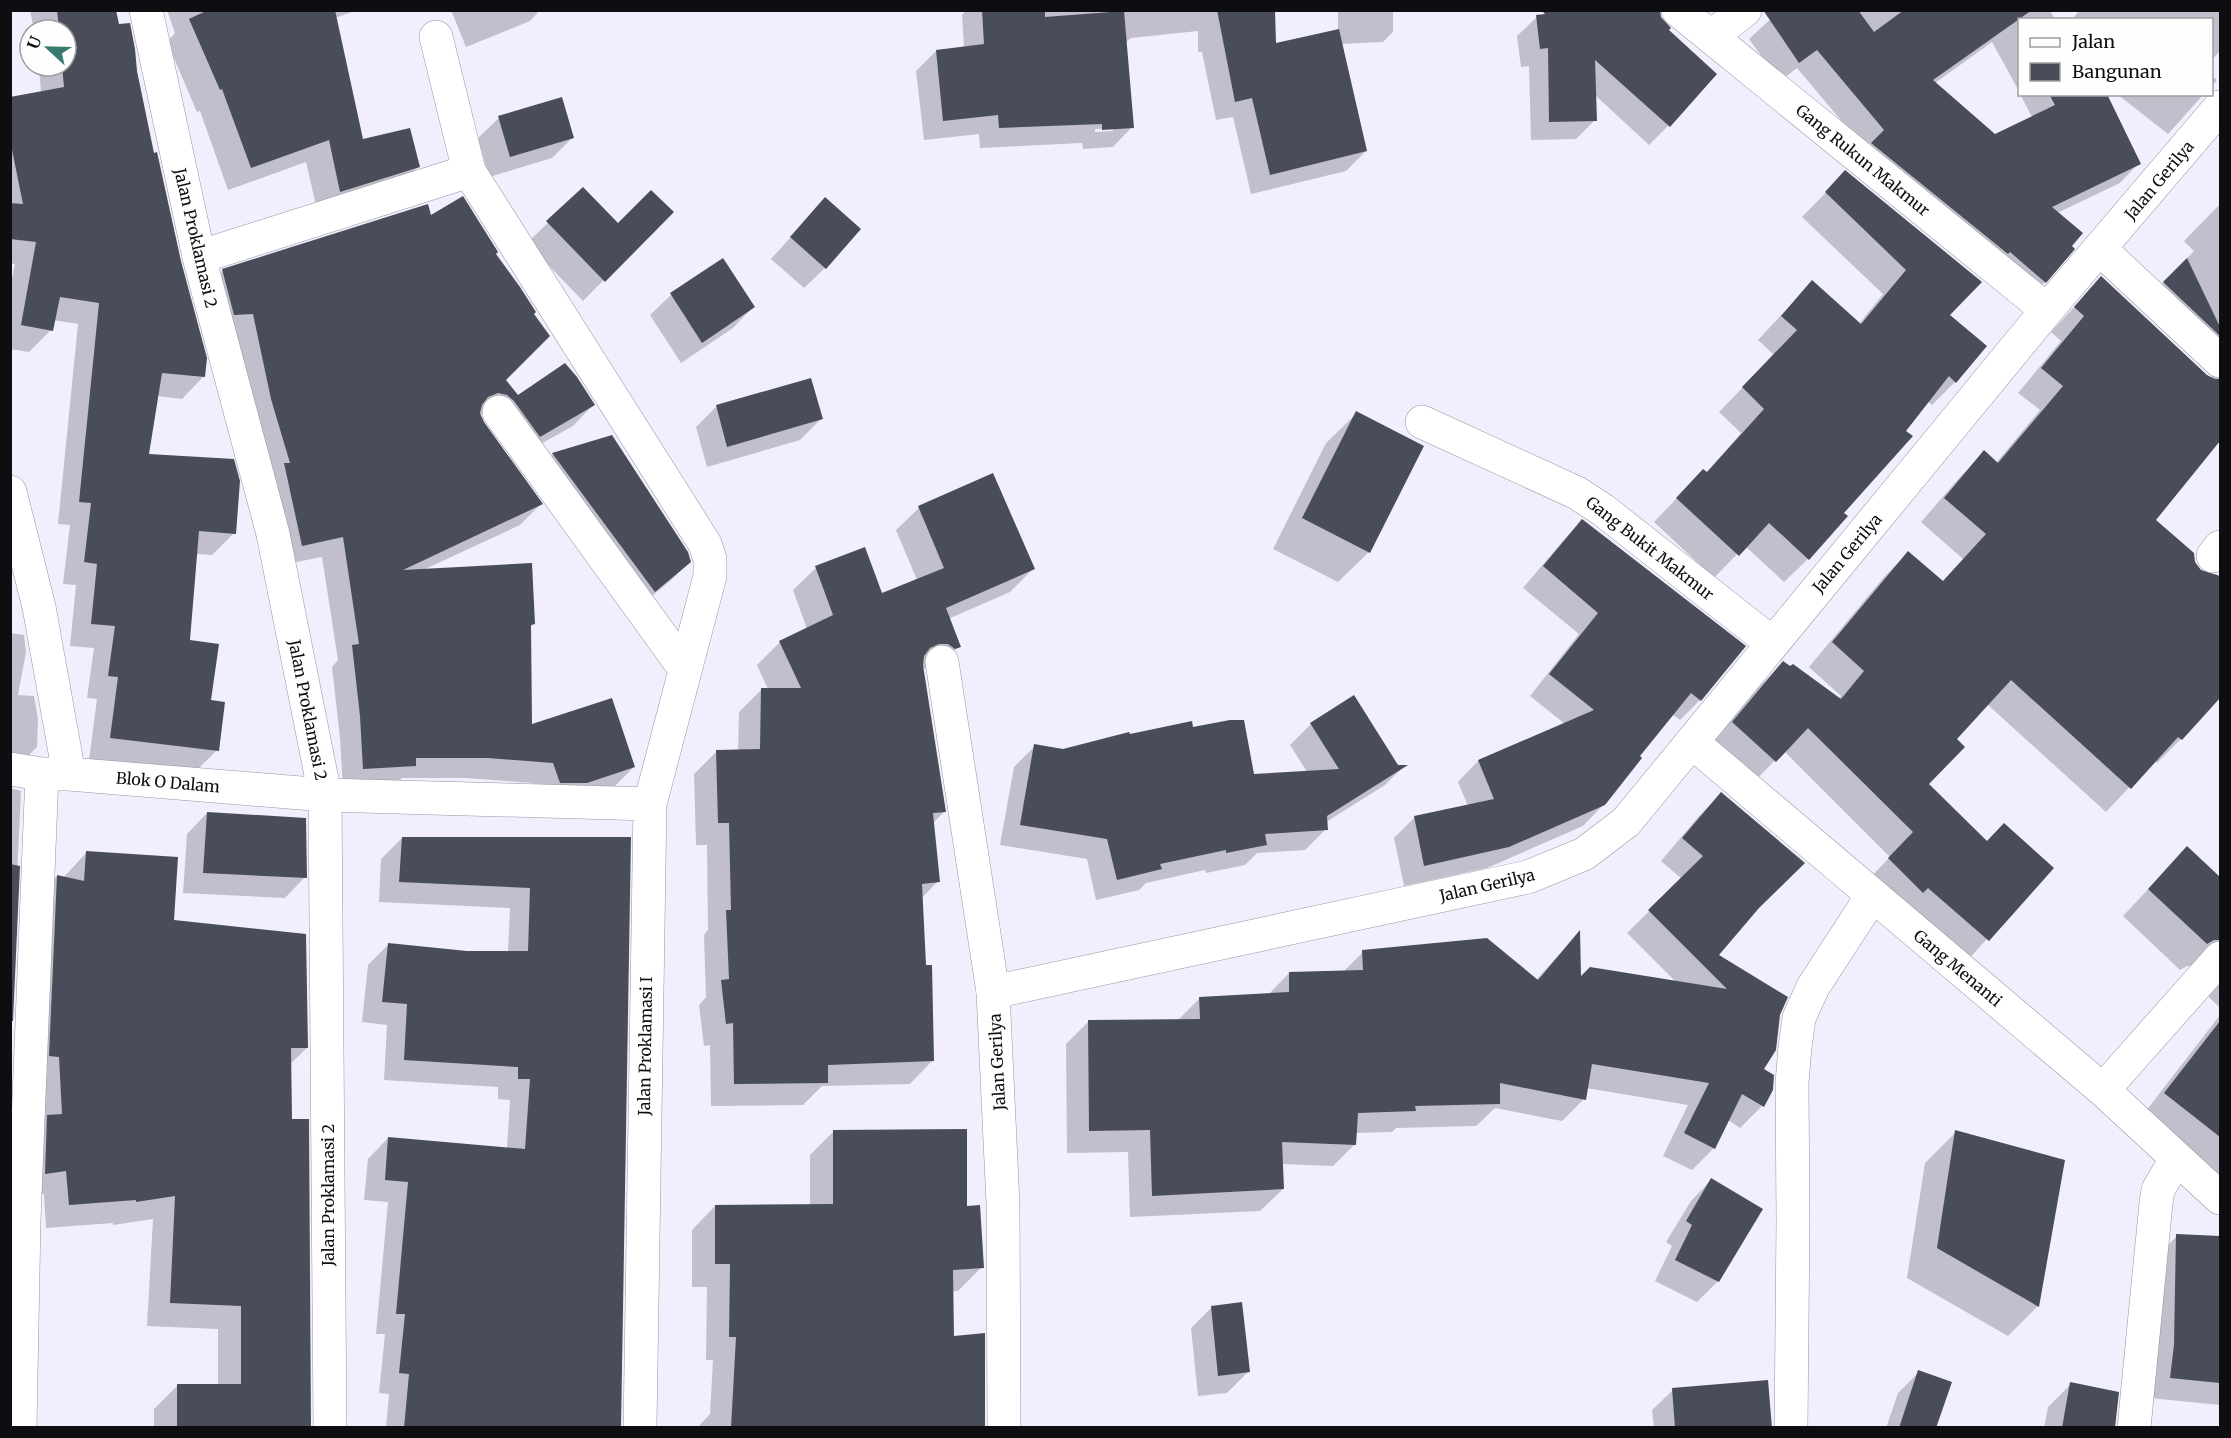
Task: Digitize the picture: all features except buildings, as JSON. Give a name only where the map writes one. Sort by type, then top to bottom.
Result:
[{"type":"street","name":"Jalan Proklamasi 2","points":[[146,10],[199,257],[273,534],[325,795],[330,1428]]},
{"type":"street","name":"Gang Rukun Makmur","points":[[1678,10],[2047,310]]},
{"type":"street","points":[[1712,36],[1745,10]]},
{"type":"street","name":"Jalan Proklamasi I","points":[[436,37],[469,171],[705,544],[710,559],[710,576],[650,804],[640,1428]]},
{"type":"street","name":"Jalan Gerilya","points":[[1004,1428],[1003,1204],[993,992],[1528,877],[1584,854],[1626,822],[2047,310],[2220,107]]},
{"type":"street","points":[[199,257],[469,171]]},
{"type":"street","points":[[2100,249],[2220,361]]},
{"type":"street","points":[[499,412],[685,669]]},
{"type":"street","name":"Gang Bukit Makmur","points":[[1422,422],[1577,493],[1603,510],[1772,644]]},
{"type":"street","points":[[10,492],[39,607],[40,773],[24,1221],[20,1428]]},
{"type":"street","points":[[942,662],[993,992]]},
{"type":"street","name":"Gang Menanti","points":[[1692,742],[2103,1090],[2220,1198]]},
{"type":"street","name":"Blok O Dalam","points":[[40,773],[325,795],[650,804]]},
{"type":"street","points":[[1791,1428],[1793,1222],[1791,1083],[1799,1018],[1812,987],[1872,896]]},
{"type":"street","points":[[2103,1090],[2220,958]]},
{"type":"street","points":[[2134,1428],[2158,1190],[2176,1159]]}]
